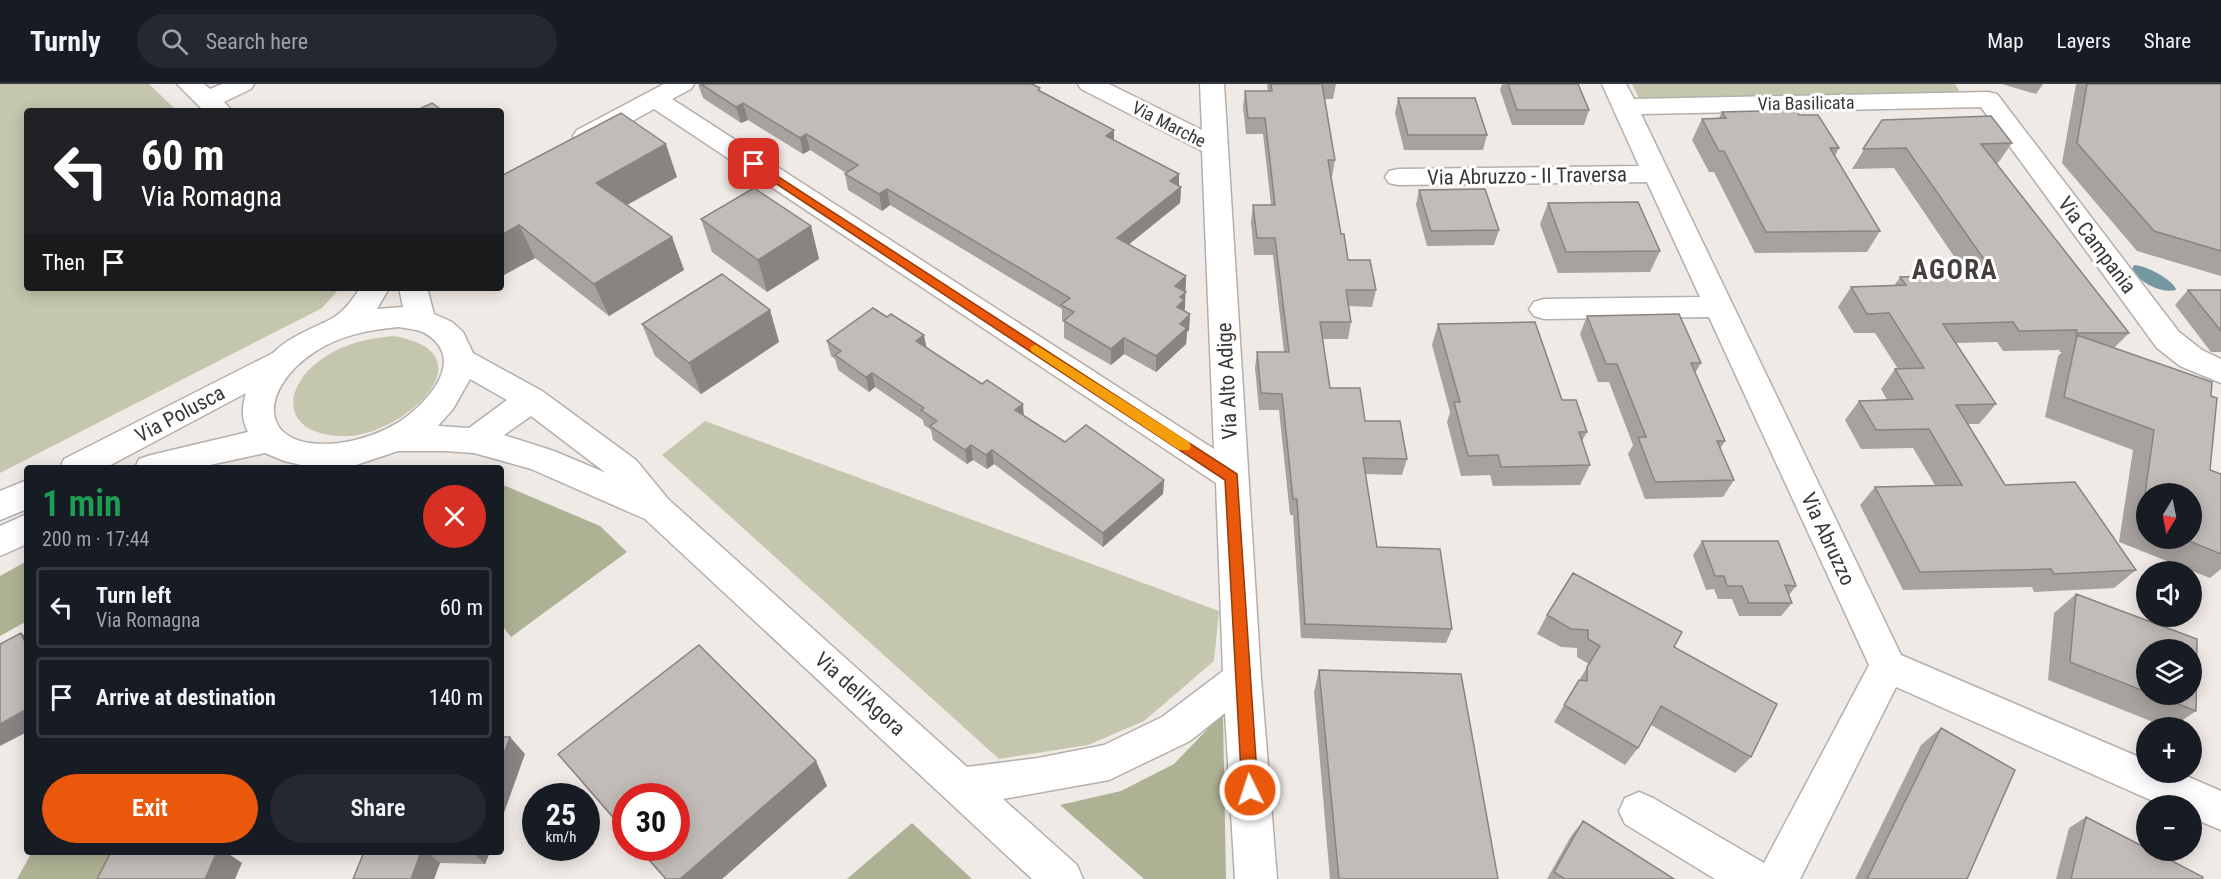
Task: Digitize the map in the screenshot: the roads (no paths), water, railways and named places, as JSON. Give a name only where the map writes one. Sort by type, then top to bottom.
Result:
[{"type":"street","points":[[205,98],[242,84]]},
{"type":"street","points":[[563,148],[682,84]]},
{"type":"street","name":"Via Marche","points":[[1090,84],[1215,147]]},
{"type":"street","name":"Via Alto Adige","points":[[1212,84],[1242,678],[1256,879]]},
{"type":"street","name":"Via Basilicata","points":[[1619,95],[1988,99]]},
{"type":"street","name":"Via Abruzzo","points":[[1619,95],[1888,666]]},
{"type":"street","points":[[655,99],[1232,477]]},
{"type":"street","name":"Via Campania","points":[[1988,99],[2168,340],[2191,358],[2221,372]]},
{"type":"street","name":"Via Abruzzo - II Traversa","points":[[1398,177],[1656,174]]},
{"type":"street","points":[[344,325],[362,309],[373,291]]},
{"type":"street","points":[[414,291],[421,320]]},
{"type":"street","points":[[1544,309],[1719,307]]},
{"type":"street","points":[[268,440],[257,423],[257,402],[266,380],[284,359],[302,345],[344,325],[372,318],[398,317],[421,320],[441,329],[454,342],[459,359]]},
{"type":"street","name":"Via Polusca","points":[[82,465],[284,359]]},
{"type":"street","name":"Via dell'Agora","points":[[268,440],[291,453],[323,457],[358,452],[394,439],[422,422],[443,401],[456,380],[459,359],[531,399],[624,470],[656,510],[1062,879]]},
{"type":"street","points":[[474,441],[531,399]]},
{"type":"street","name":"Via dell'Agora","points":[[394,439],[438,438],[474,441],[515,450],[656,510]]},
{"type":"street","name":"Via Polusca","points":[[162,465],[216,450],[268,440]]},
{"type":"street","points":[[0,507],[24,495]]},
{"type":"street","points":[[0,542],[24,530]]},
{"type":"street","points":[[1778,879],[1888,666],[2221,811]]},
{"type":"street","points":[[961,786],[1038,776],[1109,762],[1176,729],[1242,678]]},
{"type":"street","points":[[1639,811],[1753,879]]},
{"type":"water","points":[[2134,265],[2158,274],[2170,282],[2176,290],[2157,289],[2146,283],[2131,271]]},
{"type":"district","name":"AGORA","points":[[1955,270]]}]
